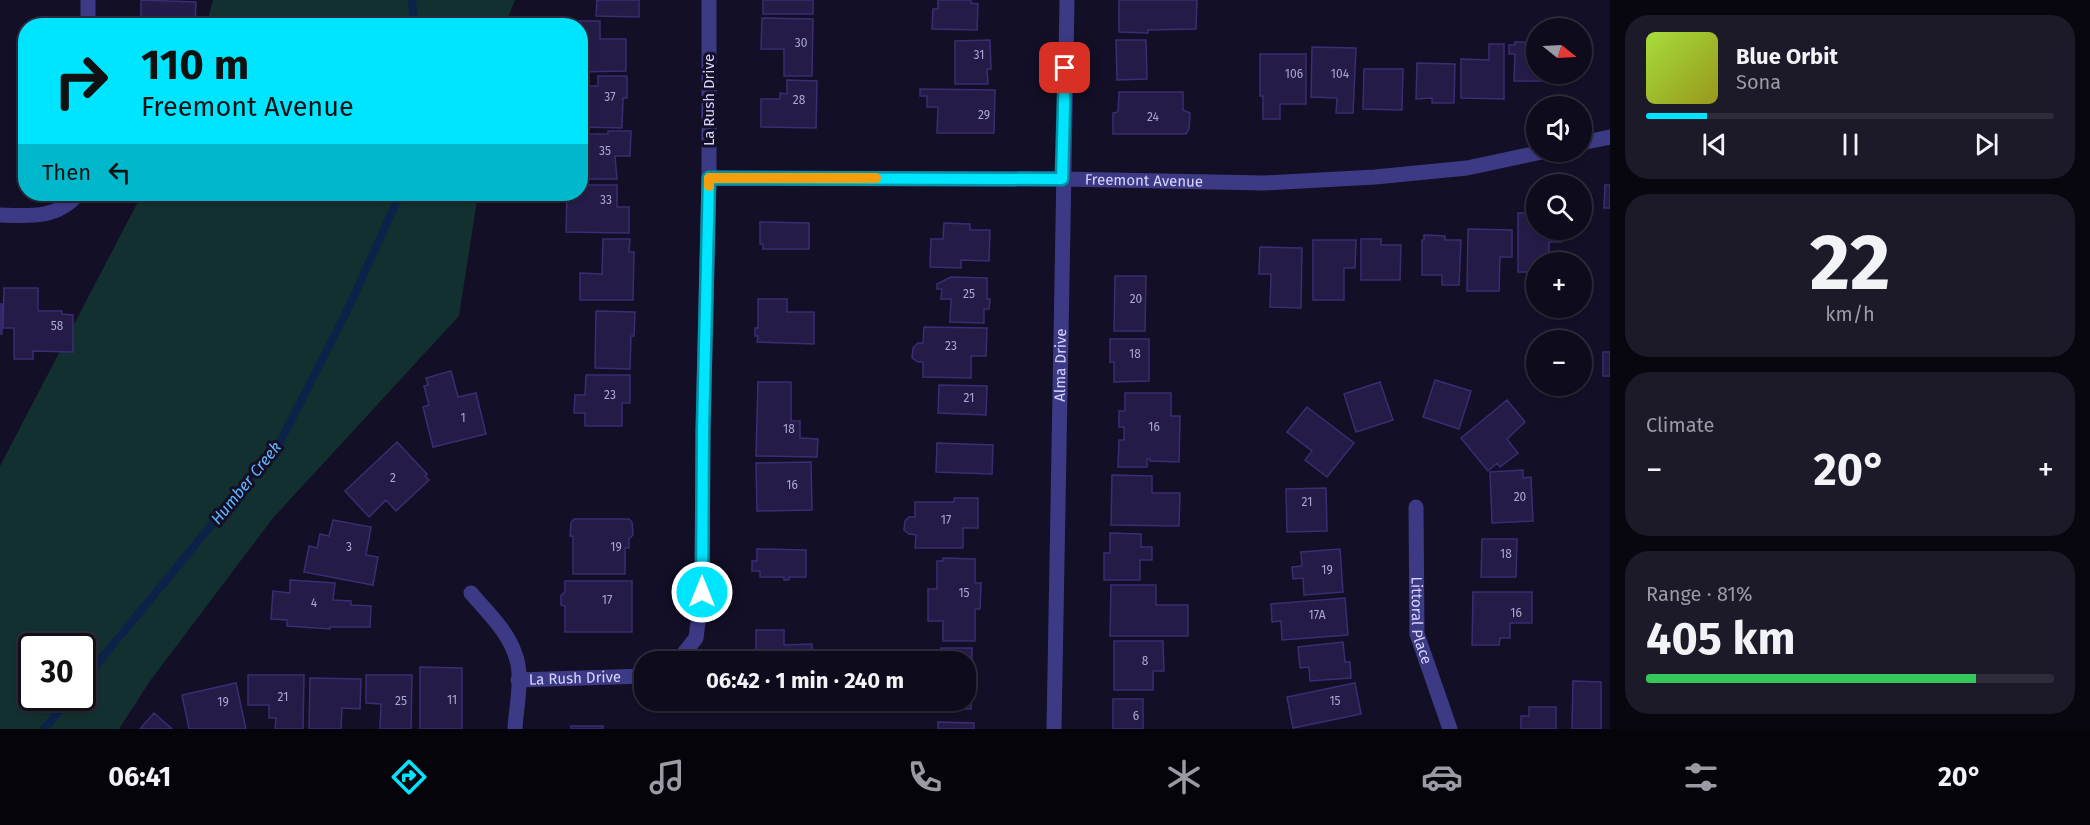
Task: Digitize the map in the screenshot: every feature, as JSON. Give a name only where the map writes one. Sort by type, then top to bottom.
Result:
[{"type":"street","points":[[88,0],[88,18]]},
{"type":"street","name":"La Rush Drive","points":[[686,651],[696,638],[702,592],[709,178],[709,0]]},
{"type":"street","name":"Alma Drive","points":[[1054,729],[1066,0]]},
{"type":"street","points":[[1592,141],[1610,137]]},
{"type":"street","name":"Freemont Avenue","points":[[709,178],[1062,179],[1264,183],[1375,177],[1467,168],[1526,155]]},
{"type":"street","points":[[0,215],[50,214],[72,201]]},
{"type":"street","name":"Littoral Place","points":[[1416,507],[1417,634],[1450,729]]},
{"type":"street","points":[[471,593],[504,632],[516,655],[518,680]]},
{"type":"street","name":"La Rush Drive","points":[[515,729],[518,680],[634,676]]},
{"type":"green space","points":[[213,0],[515,0],[508,18],[208,18]]},
{"type":"green space","points":[[138,201],[477,201],[459,316],[273,518],[150,681],[119,729],[0,729],[0,466]]},
{"type":"building","points":[[141,0],[196,2],[195,18],[141,18]]},
{"type":"building","points":[[597,0],[639,0],[639,17],[596,16]]},
{"type":"building","points":[[763,0],[813,0],[813,14],[763,14]]},
{"type":"building","points":[[938,0],[971,0],[971,3],[978,4],[977,30],[932,29],[933,9],[938,9]]},
{"type":"building","points":[[1119,0],[1197,0],[1196,29],[1148,30],[1148,33],[1119,32]]},
{"type":"building","points":[[762,18],[813,19],[812,76],[784,76],[784,49],[761,49]]},
{"type":"building","points":[[588,21],[600,21],[600,39],[626,39],[626,71],[588,72]]},
{"type":"building","points":[[990,40],[991,69],[987,69],[988,84],[955,84],[955,41]]},
{"type":"building","points":[[1116,40],[1146,40],[1147,79],[1117,80]]},
{"type":"building","points":[[1515,42],[1526,42],[1526,81],[1514,81],[1515,54],[1509,54],[1509,45],[1515,45]]},
{"type":"building","points":[[1489,44],[1504,44],[1504,99],[1461,98],[1461,59],[1489,60]]},
{"type":"building","points":[[1312,47],[1356,48],[1353,113],[1336,113],[1337,98],[1311,97]]},
{"type":"building","points":[[1260,54],[1306,54],[1306,104],[1280,104],[1280,119],[1263,119],[1263,96],[1260,96]]},
{"type":"building","points":[[1417,63],[1455,64],[1454,103],[1432,103],[1432,98],[1416,99]]},
{"type":"building","points":[[1364,69],[1403,69],[1402,110],[1363,109]]},
{"type":"building","points":[[598,76],[627,76],[627,98],[623,98],[622,128],[588,127],[588,86],[598,86]]},
{"type":"building","points":[[787,80],[817,81],[816,128],[761,127],[761,99],[780,99],[780,93],[787,94]]},
{"type":"building","points":[[920,89],[995,90],[994,133],[937,133],[938,107],[927,107],[927,96],[920,96]]},
{"type":"building","points":[[1119,92],[1183,92],[1183,110],[1190,113],[1189,129],[1186,134],[1113,134],[1113,113],[1118,112]]},
{"type":"building","points":[[608,131],[631,131],[630,156],[615,156],[617,179],[588,179],[588,134],[608,134]]},
{"type":"building","points":[[588,185],[617,185],[617,207],[629,207],[629,233],[566,232],[567,201],[588,201]]},
{"type":"building","points":[[1605,185],[1610,185],[1610,208],[1604,208]]},
{"type":"building","points":[[1518,213],[1526,213],[1526,240],[1561,240],[1561,242],[1549,242],[1549,252],[1526,252],[1526,272],[1518,272]]},
{"type":"building","points":[[760,222],[809,223],[809,249],[763,249],[763,244],[760,244]]},
{"type":"building","points":[[944,223],[970,224],[970,230],[990,230],[989,261],[961,260],[961,268],[930,267],[931,239],[943,239]]},
{"type":"building","points":[[1468,229],[1512,230],[1512,257],[1500,257],[1499,291],[1467,291]]},
{"type":"building","points":[[1424,235],[1445,236],[1445,240],[1461,240],[1459,285],[1442,285],[1442,275],[1422,275]]},
{"type":"building","points":[[603,239],[630,239],[629,252],[634,252],[633,300],[580,300],[580,273],[602,274]]},
{"type":"building","points":[[1361,239],[1381,239],[1381,245],[1401,245],[1400,280],[1361,280]]},
{"type":"building","points":[[1313,240],[1356,240],[1355,268],[1344,268],[1344,300],[1313,300]]},
{"type":"building","points":[[1260,247],[1302,248],[1301,308],[1270,307],[1271,274],[1259,274]]},
{"type":"building","points":[[1115,276],[1146,276],[1145,331],[1114,331]]},
{"type":"building","points":[[951,277],[987,278],[987,299],[990,299],[989,309],[984,309],[984,323],[950,322],[951,299],[941,299],[942,289],[937,289],[937,284]]},
{"type":"building","points":[[4,288],[38,288],[38,311],[62,311],[62,314],[73,315],[73,352],[33,351],[33,359],[14,359],[14,328],[3,328]]},
{"type":"building","points":[[758,299],[787,299],[787,312],[814,312],[814,344],[757,342],[758,336],[755,336],[755,328],[758,328]]},
{"type":"building","points":[[0,304],[2,304],[2,334],[0,334]]},
{"type":"building","points":[[596,311],[635,312],[634,336],[631,336],[630,369],[595,368]]},
{"type":"building","points":[[924,327],[987,328],[986,356],[971,356],[971,378],[923,377],[923,362],[912,358],[913,348],[918,343],[923,343]]},
{"type":"building","points":[[1110,339],[1149,339],[1149,381],[1114,382],[1114,362],[1110,362]]},
{"type":"building","points":[[1603,352],[1610,352],[1610,376],[1603,376]]},
{"type":"building","points":[[451,371],[458,397],[476,393],[486,434],[433,447],[423,407],[429,405],[424,386],[428,385],[426,378]]},
{"type":"building","points":[[586,375],[630,375],[630,403],[622,403],[622,426],[585,426],[585,413],[574,413],[575,395],[585,395]]},
{"type":"building","points":[[1435,380],[1471,391],[1459,429],[1423,417]]},
{"type":"building","points":[[758,382],[791,382],[791,421],[800,421],[800,438],[818,439],[817,457],[756,456]]},
{"type":"building","points":[[1380,382],[1393,420],[1356,432],[1344,394]]},
{"type":"building","points":[[939,385],[987,386],[986,415],[938,413]]},
{"type":"building","points":[[1125,393],[1171,393],[1171,416],[1180,416],[1179,462],[1147,459],[1147,467],[1118,467],[1119,440],[1124,440],[1124,427],[1119,427],[1119,411],[1125,411]]},
{"type":"building","points":[[1507,400],[1525,422],[1507,439],[1518,453],[1500,467],[1497,463],[1488,471],[1461,438]]},
{"type":"building","points":[[1307,407],[1354,443],[1327,477],[1305,460],[1312,451],[1287,432]]},
{"type":"building","points":[[397,442],[427,474],[425,476],[429,480],[396,511],[386,500],[369,517],[345,491]]},
{"type":"building","points":[[937,443],[993,445],[992,474],[936,472]]},
{"type":"building","points":[[811,462],[812,510],[757,511],[756,463]]},
{"type":"building","points":[[1523,470],[1523,478],[1531,477],[1533,521],[1492,523],[1490,472]]},
{"type":"building","points":[[1112,475],[1152,476],[1152,493],[1180,493],[1179,526],[1111,525]]},
{"type":"building","points":[[1326,488],[1327,531],[1287,532],[1286,489]]},
{"type":"building","points":[[954,498],[978,498],[978,528],[963,528],[963,548],[915,548],[916,535],[904,530],[905,521],[909,517],[915,517],[915,502],[954,502]]},
{"type":"building","points":[[574,519],[629,519],[632,522],[633,535],[629,539],[629,548],[625,548],[625,574],[573,574],[573,536],[570,536],[571,523]]},
{"type":"building","points":[[333,520],[371,527],[366,555],[378,557],[373,585],[304,572],[309,546],[317,548],[320,534],[329,536]]},
{"type":"building","points":[[1110,533],[1141,534],[1141,547],[1152,547],[1152,560],[1140,560],[1140,580],[1104,580],[1104,553],[1110,553]]},
{"type":"building","points":[[1482,539],[1517,539],[1516,577],[1481,577]]},
{"type":"building","points":[[757,549],[806,550],[806,577],[789,577],[789,580],[784,580],[784,577],[760,577],[760,571],[752,571],[752,561],[757,561]]},
{"type":"building","points":[[1340,549],[1343,592],[1304,595],[1303,578],[1293,579],[1292,567],[1302,566],[1301,552]]},
{"type":"building","points":[[943,558],[975,559],[975,583],[981,583],[980,609],[975,609],[975,641],[943,641],[943,621],[928,621],[928,589],[937,589],[937,561],[943,561]]},
{"type":"building","points":[[290,580],[335,583],[333,600],[351,601],[351,605],[371,606],[370,627],[330,627],[330,629],[287,626],[287,620],[271,619],[273,591],[290,593]]},
{"type":"building","points":[[565,581],[632,581],[632,632],[565,632],[565,606],[561,605],[561,595],[565,592]]},
{"type":"building","points":[[1111,585],[1156,585],[1156,605],[1188,605],[1188,636],[1110,636]]},
{"type":"building","points":[[1473,592],[1532,592],[1532,623],[1510,623],[1510,638],[1500,638],[1499,645],[1472,645]]},
{"type":"building","points":[[1345,598],[1348,635],[1282,640],[1281,621],[1272,622],[1271,604]]},
{"type":"building","points":[[756,630],[784,630],[784,645],[812,644],[812,651],[756,651]]},
{"type":"building","points":[[1114,641],[1163,641],[1164,671],[1153,671],[1153,690],[1114,690]]},
{"type":"building","points":[[1343,642],[1345,662],[1350,662],[1351,678],[1310,681],[1309,667],[1300,668],[1298,647]]},
{"type":"building","points":[[941,648],[972,648],[972,651],[941,651]]},
{"type":"building","points":[[420,667],[462,668],[462,729],[420,729]]},
{"type":"building","points":[[248,675],[304,675],[303,729],[275,729],[276,718],[269,718],[269,705],[248,705]]},
{"type":"building","points":[[366,675],[412,675],[411,729],[380,729],[381,704],[366,703]]},
{"type":"building","points":[[310,678],[361,679],[360,709],[342,708],[341,729],[309,729]]},
{"type":"building","points":[[1573,681],[1601,682],[1601,729],[1572,729]]},
{"type":"building","points":[[236,683],[246,729],[189,729],[182,695]]},
{"type":"building","points":[[1355,683],[1361,714],[1293,728],[1287,697]]},
{"type":"building","points":[[1113,699],[1143,699],[1143,729],[1113,729]]},
{"type":"building","points":[[1529,707],[1556,707],[1556,729],[1521,729],[1521,716],[1529,716]]},
{"type":"building","points":[[154,713],[172,729],[140,729]]},
{"type":"building","points":[[938,722],[974,723],[974,729],[938,729]]},
{"type":"building","points":[[571,726],[603,726],[603,729],[571,729]]},
{"type":"waterway","name":"Humber Creek","points":[[412,0],[413,18]]},
{"type":"waterway","name":"Humber Creek","points":[[96,665],[280,442],[348,309],[397,201]]},
{"type":"waterway","name":"Humber Creek","points":[[44,729],[59,711]]},
{"type":"slow traffic","points":[[709,186],[709,178],[876,178]]},
{"type":"route","points":[[702,592],[709,178],[1062,179],[1065,68]]}]
